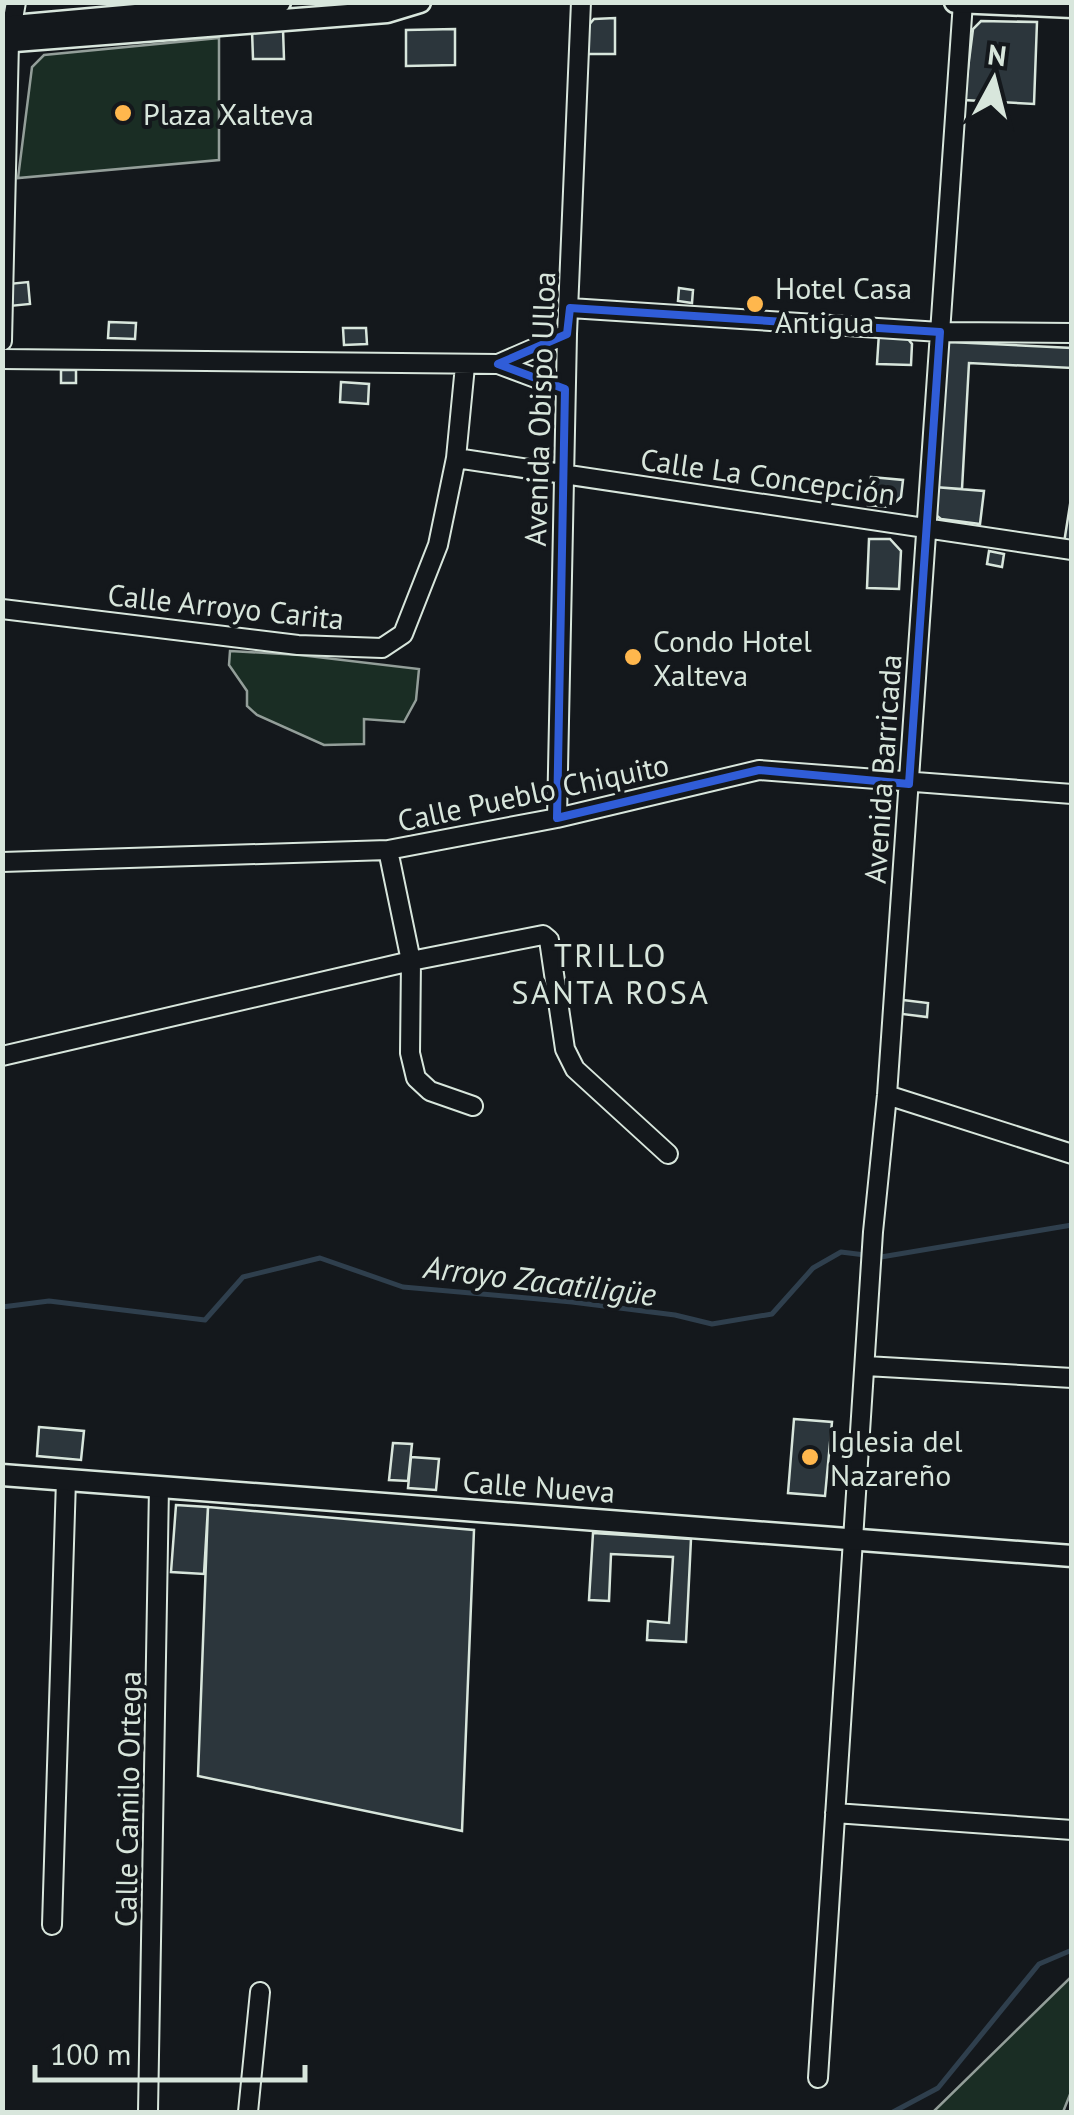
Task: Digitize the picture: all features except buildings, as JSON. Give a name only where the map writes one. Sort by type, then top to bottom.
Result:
[{"type":"street","points":[[2,341],[6,35],[16,2]]},
{"type":"street","points":[[229,14],[280,2]]},
{"type":"street","points":[[6,35],[229,14],[387,12],[420,2]]},
{"type":"street","name":"Avenida Obispo Ulloa","points":[[557,818],[565,389],[581,2]]},
{"type":"street","points":[[955,2],[1072,7]]},
{"type":"street","name":"Avenida Barricada","points":[[818,2078],[873,1232],[887,1095],[964,3]]},
{"type":"street","points":[[570,308],[940,332],[1072,333]]},
{"type":"street","points":[[2,358],[464,366],[498,364],[567,334]]},
{"type":"street","points":[[498,364],[565,389]]},
{"type":"street","name":"Calle Arroyo Carita","points":[[2,608],[298,645],[382,648],[404,634],[438,546],[456,458],[464,366]]},
{"type":"street","name":"Calle La Concepción","points":[[456,458],[1072,550]]},
{"type":"street","name":"Calle Pueblo Chiquito","points":[[2,862],[388,850],[557,818],[759,770],[1072,794]]},
{"type":"street","points":[[388,850],[410,961],[410,1054],[416,1078],[430,1090],[473,1106]]},
{"type":"street","points":[[2,1056],[410,961],[543,936],[549,940],[565,1049],[575,1069],[668,1154]]},
{"type":"street","points":[[887,1095],[1072,1154]]},
{"type":"street","points":[[866,1366],[1072,1378]]},
{"type":"street","name":"Calle Nueva","points":[[2,1475],[1072,1556]]},
{"type":"street","points":[[52,1925],[66,1480]]},
{"type":"street","name":"Calle Camilo Ortega","points":[[148,2112],[159,1487]]},
{"type":"street","points":[[835,1813],[1072,1830]]},
{"type":"street","points":[[248,2112],[260,1992]]},
{"type":"highlighted area","points":[[570,308],[940,332],[909,784],[759,770],[557,818],[565,389],[498,364],[567,334]]},
{"type":"green space","name":"Plaza Xalteva","points":[[219,38],[219,160],[18,178],[32,67],[44,55]]},
{"type":"green space","points":[[230,651],[419,669],[416,700],[404,722],[364,719],[364,744],[324,745],[257,715],[247,706],[247,691],[229,665]]},
{"type":"green space","points":[[1071,1977],[1071,2092],[1063,2112],[933,2112]]},
{"type":"waterway","name":"Arroyo Zacatiligüe","points":[[2,1307],[49,1301],[205,1320],[243,1277],[320,1258],[403,1287],[572,1302],[675,1315],[712,1324],[772,1314],[813,1268],[841,1252],[881,1257],[1072,1225]]},
{"type":"waterway","points":[[893,2112],[938,2088],[1039,1964],[1072,1950]]},
{"type":"place","name":"Plaza Xalteva","points":[[123,113]]},
{"type":"place","name":"Hotel Casa Antigua","points":[[755,304]]},
{"type":"place","name":"Condo Hotel Xalteva","points":[[633,657]]},
{"type":"place","name":"Iglesia del Nazareño","points":[[810,1457]]},
{"type":"district","name":"TRILLO SANTA ROSA","points":[[611,974]]}]
